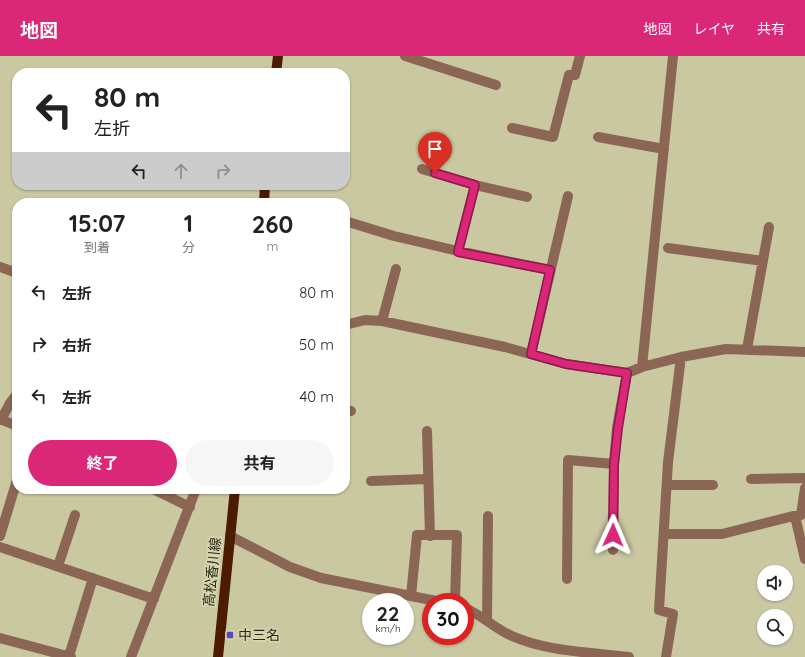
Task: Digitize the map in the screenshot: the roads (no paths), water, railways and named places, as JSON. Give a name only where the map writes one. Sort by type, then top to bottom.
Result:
[{"type":"main road","points":[[277,68],[278,56]]},
{"type":"main road","name":"高松香川線","points":[[218,657],[234,494]]},
{"type":"street","points":[[405,56],[496,85]]},
{"type":"street","points":[[512,128],[553,137],[569,75],[575,75],[580,56]]},
{"type":"street","points":[[642,367],[673,56]]},
{"type":"street","points":[[598,137],[664,149]]},
{"type":"street","points":[[422,169],[475,185],[527,197]]},
{"type":"street","points":[[458,252],[475,185]]},
{"type":"street","points":[[531,354],[568,196]]},
{"type":"street","points":[[350,223],[394,236],[458,252],[550,270]]},
{"type":"street","points":[[747,349],[769,227]]},
{"type":"street","points":[[668,248],[763,262]]},
{"type":"street","points":[[0,267],[12,271]]},
{"type":"street","points":[[382,321],[396,269]]},
{"type":"street","points":[[350,324],[365,320],[382,321],[531,354],[566,364],[627,373],[642,367],[681,357],[726,349],[805,352]]},
{"type":"street","points":[[666,657],[673,614],[659,610],[665,534],[668,462],[681,357]]},
{"type":"street","points":[[613,550],[614,464],[627,373]]},
{"type":"street","points":[[12,400],[1,420],[12,424]]},
{"type":"street","points":[[426,431],[430,536]]},
{"type":"street","points":[[567,579],[568,460],[614,464]]},
{"type":"street","points":[[751,479],[805,478]]},
{"type":"street","points":[[371,481],[427,479]]},
{"type":"street","points":[[667,485],[713,485]]},
{"type":"street","points":[[805,488],[800,515],[805,559]]},
{"type":"street","points":[[0,536],[13,494]]},
{"type":"street","points":[[163,494],[190,507]]},
{"type":"street","points":[[131,657],[194,494]]},
{"type":"street","points":[[58,566],[75,515]]},
{"type":"street","points":[[665,534],[722,534],[800,515]]},
{"type":"street","points":[[488,516],[488,621]]},
{"type":"street","points":[[411,593],[417,535],[457,535],[455,593]]},
{"type":"street","points":[[230,536],[290,567],[321,578],[348,585],[394,593]]},
{"type":"street","points":[[0,547],[154,599]]},
{"type":"street","points":[[0,638],[70,657],[93,578]]},
{"type":"street","points":[[474,613],[488,621],[499,630],[513,637],[566,653],[630,657]]},
{"type":"place","name":"中三名","points":[[230,635]]}]
